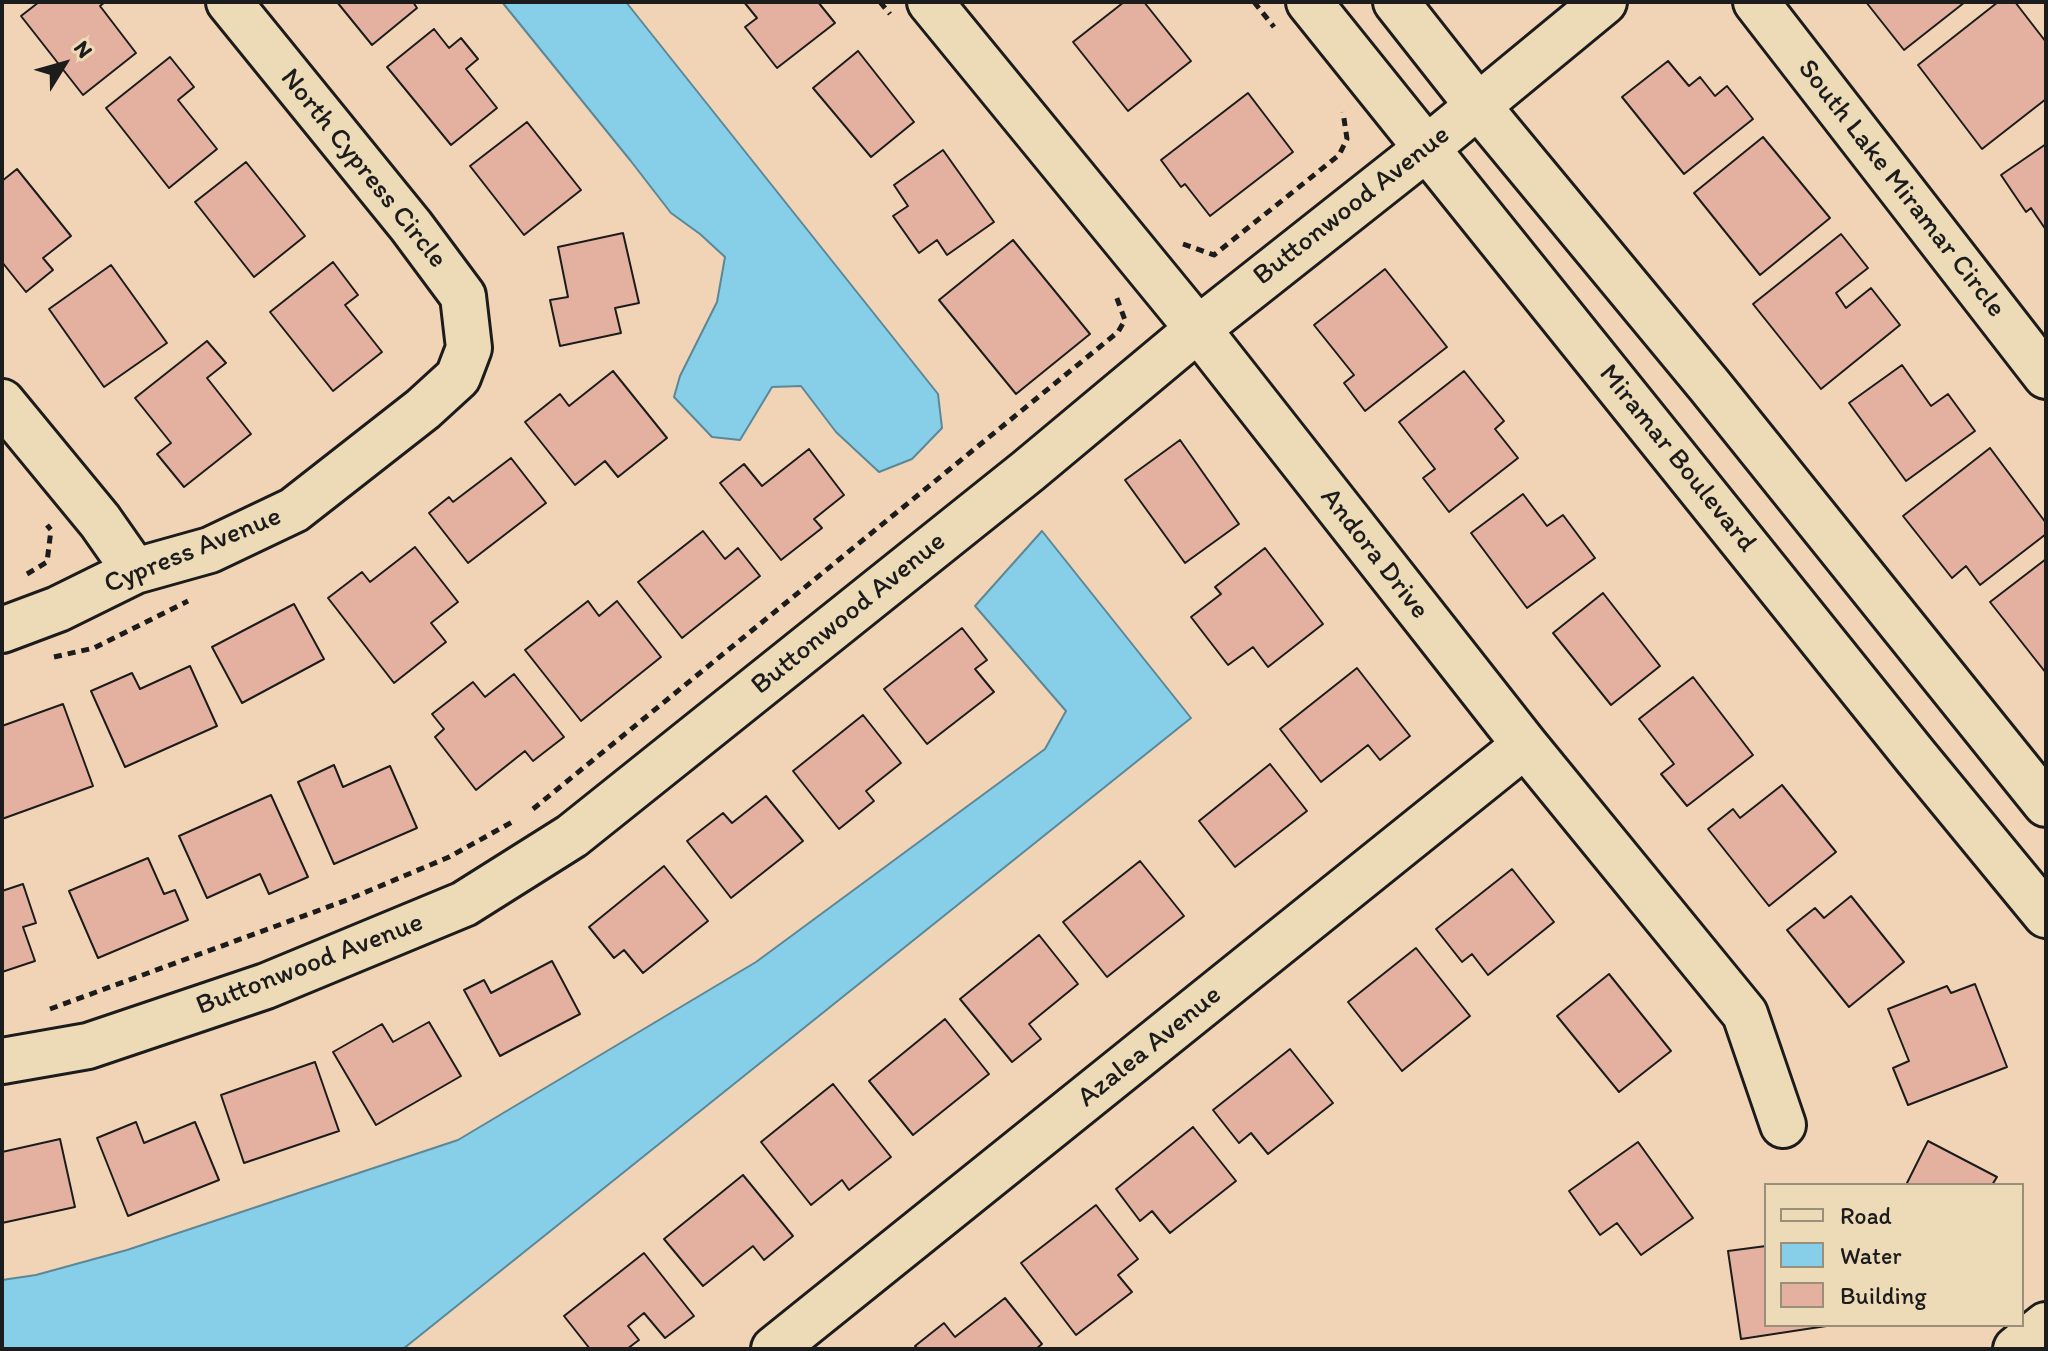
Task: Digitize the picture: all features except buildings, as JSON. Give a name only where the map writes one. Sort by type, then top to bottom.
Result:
[{"type":"street","name":"North Cypress Circle","points":[[229,2],[411,226],[463,296],[469,348]]},
{"type":"street","name":"Miramar Boulevard","points":[[1309,2],[2046,915]]},
{"type":"street","points":[[1396,2],[2046,804]]},
{"type":"street","name":"Buttonwood Avenue","points":[[2,1061],[88,1046],[266,986],[464,904],[572,836],[1028,471],[1198,329],[1427,148],[1604,2]]},
{"type":"street","name":"South Lake Miramar Circle","points":[[1756,2],[2046,376]]},
{"type":"street","name":"Andora Drive","points":[[914,13],[1198,329],[1525,745],[1745,1014],[1783,1125]]},
{"type":"street","name":"Cypress Avenue","points":[[2,630],[58,609],[135,571],[210,550],[294,510],[423,409],[458,377],[469,348]]},
{"type":"street","points":[[2,402],[100,521],[135,571]]},
{"type":"street","name":"Azalea Avenue","points":[[774,1349],[1525,745]]},
{"type":"street","points":[[2016,1349],[2046,1325]]},
{"type":"path","points":[[880,2],[914,13]]},
{"type":"path","points":[[1254,2],[1284,38]]},
{"type":"path","points":[[1172,240],[1214,255],[1339,155],[1347,139],[1343,111]]},
{"type":"path","points":[[529,813],[1118,332],[1125,320],[1114,291]]},
{"type":"path","points":[[22,577],[47,562],[51,530],[42,519]]},
{"type":"path","points":[[48,658],[94,648],[195,598]]},
{"type":"path","points":[[38,1011],[347,900],[449,857],[515,820]]},
{"type":"water","points":[[502,2],[626,2],[938,394],[942,428],[912,459],[879,472],[836,432],[801,386],[772,387],[740,440],[712,437],[674,397],[680,376],[717,302],[725,257],[671,213]]},
{"type":"water","points":[[1042,531],[1191,718],[403,1349],[2,1349],[2,1280],[36,1275],[127,1250],[458,1140],[756,962],[1045,749],[1066,711],[975,606]]}]
